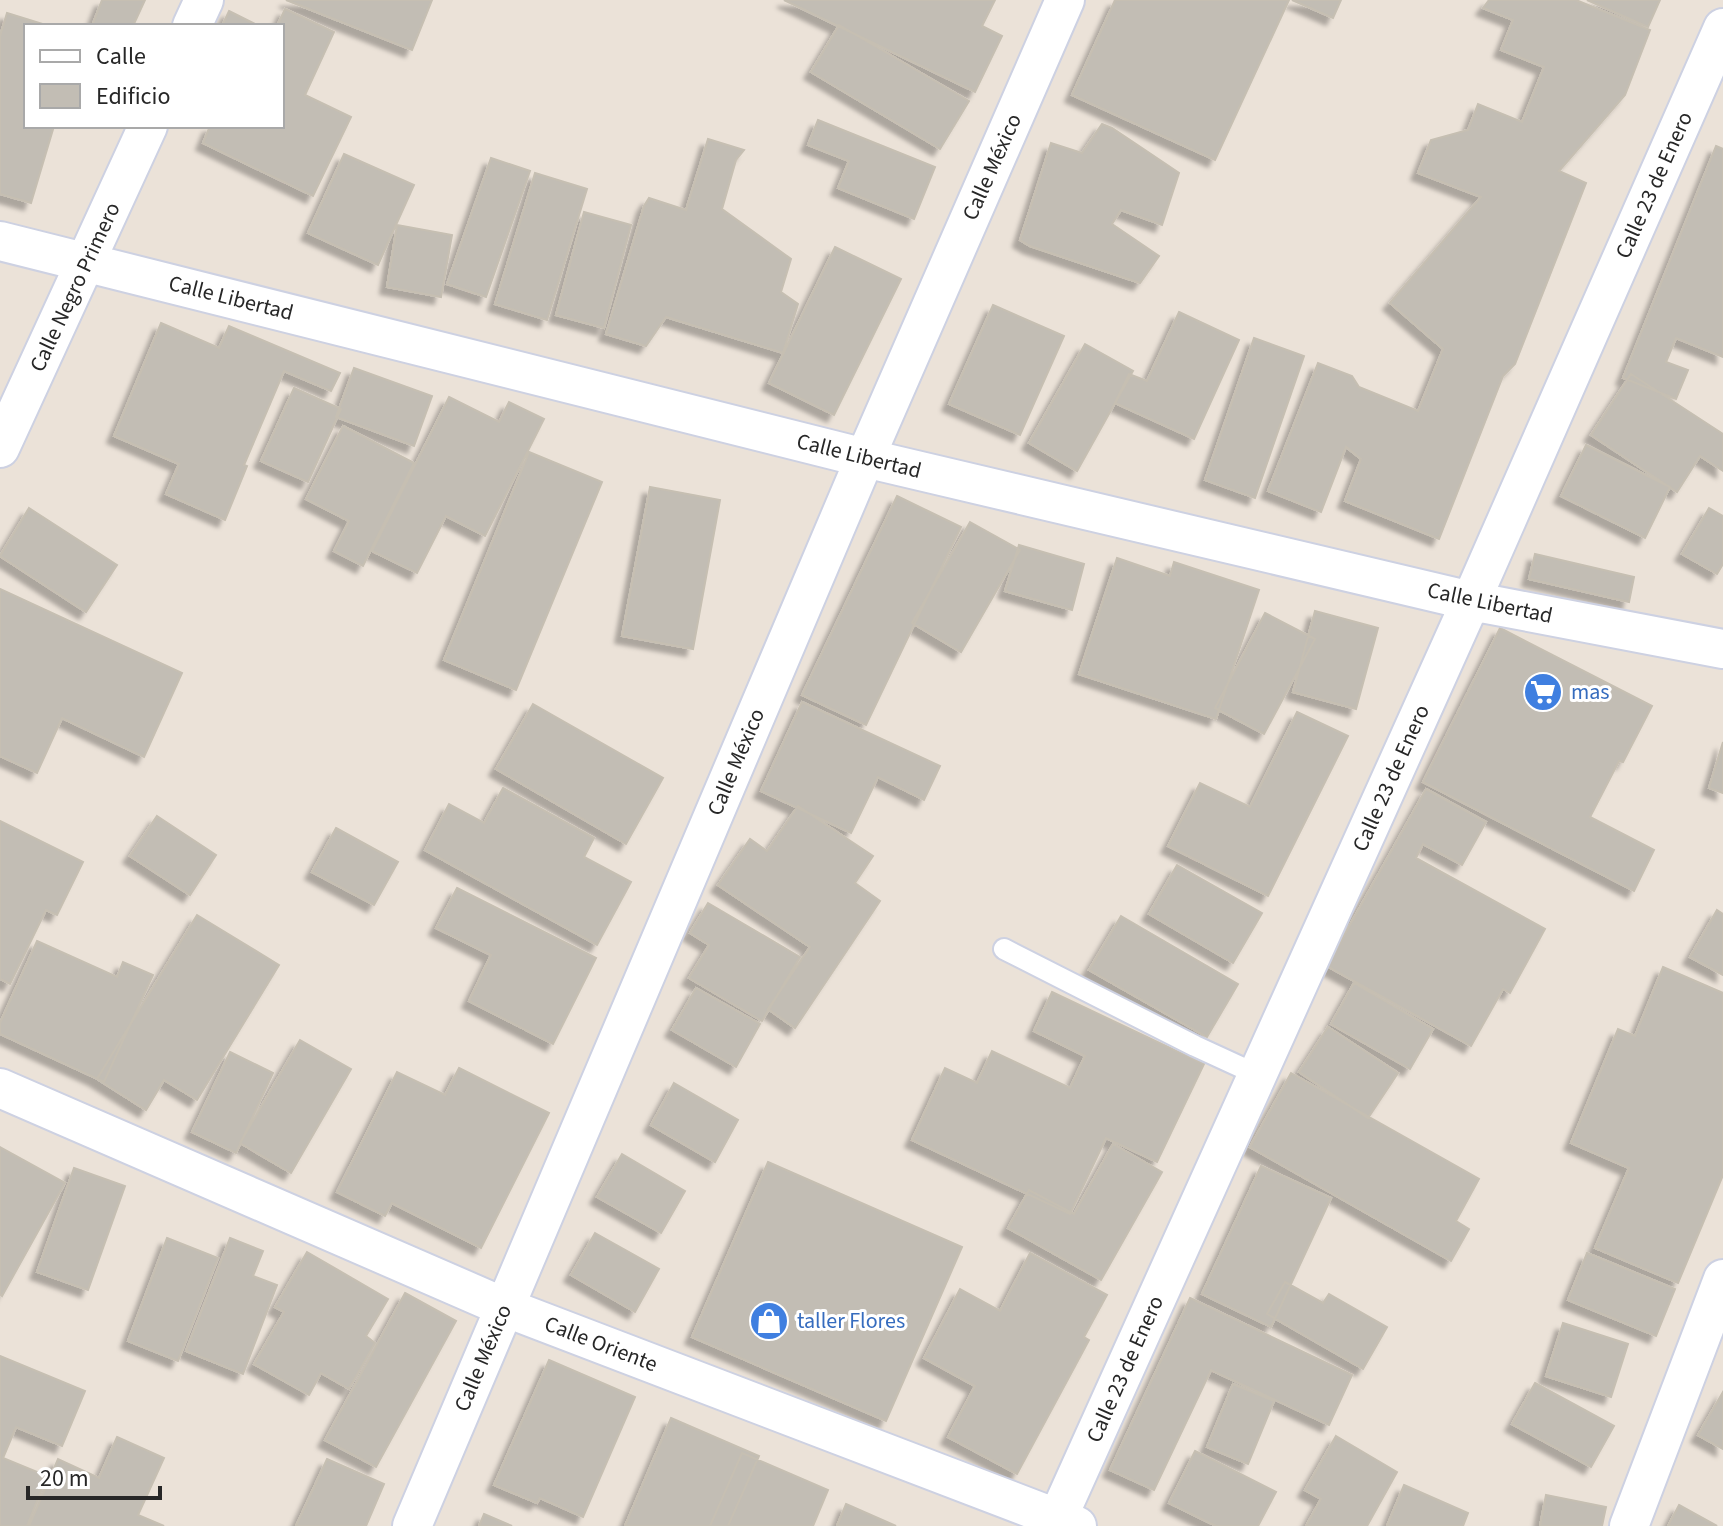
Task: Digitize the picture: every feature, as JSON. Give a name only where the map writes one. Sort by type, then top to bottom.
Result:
[{"type":"street","points":[[193,24],[204,0]]},
{"type":"street","name":"Calle México","points":[[412,1526],[865,458],[1065,0]]},
{"type":"street","name":"Calle 23 de Enero","points":[[1063,1524],[1258,1075],[1723,28]]},
{"type":"street","name":"Calle Negro Primero","points":[[0,448],[147,128]]},
{"type":"street","name":"Calle Libertad","points":[[0,241],[865,458],[1471,601],[1723,649]]},
{"type":"street","name":"Calle Oriente","points":[[0,1088],[504,1307],[1063,1524]]},
{"type":"street","points":[[1629,1526],[1723,1279]]},
{"type":"lane","points":[[1004,949],[1258,1075]]},
{"type":"building","points":[[102,0],[145,0],[134,24],[93,24]]},
{"type":"building","points":[[286,0],[432,0],[412,50]]},
{"type":"building","points":[[784,0],[995,0],[982,26],[1002,36],[975,92]]},
{"type":"building","points":[[1115,0],[1289,0],[1215,160],[1072,95]]},
{"type":"building","points":[[1292,0],[1341,0],[1333,18]]},
{"type":"building","points":[[1489,0],[1576,0],[1650,30],[1625,95],[1559,171],[1586,183],[1515,364],[1503,376],[1439,539],[1345,501],[1361,459],[1346,447],[1321,512],[1268,491],[1318,363],[1352,376],[1359,387],[1418,411],[1443,349],[1390,303],[1481,197],[1418,173],[1431,140],[1468,130],[1478,104],[1522,122],[1544,67],[1501,50],[1513,20],[1483,8]]},
{"type":"building","points":[[1587,0],[1660,0],[1648,27]]},
{"type":"building","points":[[285,9],[334,32],[305,95],[351,117],[313,196],[203,143],[209,128],[284,128],[284,24],[278,24]]},
{"type":"building","points":[[229,11],[255,24],[223,24]]},
{"type":"building","points":[[7,13],[43,24],[24,24],[24,128],[53,128],[31,203],[0,194],[0,36]]},
{"type":"building","points":[[839,25],[969,101],[940,149],[811,72]]},
{"type":"building","points":[[818,120],[935,167],[914,219],[838,188],[849,161],[808,145]]},
{"type":"building","points":[[1102,124],[1179,173],[1162,225],[1121,210],[1112,224],[1159,256],[1140,283],[1020,240],[1051,143],[1082,153]]},
{"type":"building","points":[[708,139],[744,150],[736,160],[722,209],[791,259],[781,292],[798,304],[783,353],[666,317],[646,346],[606,334],[644,206],[649,198],[686,210]]},
{"type":"building","points":[[1716,146],[1723,149],[1723,357],[1676,338],[1666,362],[1688,370],[1676,399],[1623,378]]},
{"type":"building","points":[[344,154],[414,185],[378,265],[308,233]]},
{"type":"building","points":[[491,158],[530,171],[486,297],[447,284]]},
{"type":"building","points":[[535,173],[587,189],[547,320],[495,304]]},
{"type":"building","points":[[584,212],[631,225],[604,328],[556,315]]},
{"type":"building","points":[[397,225],[452,235],[441,297],[387,287]]},
{"type":"building","points":[[835,247],[901,279],[834,415],[769,383]]},
{"type":"building","points":[[993,305],[1064,336],[1020,435],[949,404]]},
{"type":"building","points":[[1179,312],[1239,340],[1194,439],[1115,403],[1129,374],[1147,381]]},
{"type":"building","points":[[161,323],[219,348],[229,326],[340,373],[331,391],[284,371],[244,465],[247,466],[225,520],[166,494],[179,464],[114,436]]},
{"type":"building","points":[[1254,338],[1304,356],[1255,498],[1205,480]]},
{"type":"building","points":[[1085,344],[1133,371],[1077,471],[1029,443]]},
{"type":"building","points":[[354,368],[432,396],[414,446],[336,417]]},
{"type":"building","points":[[1631,374],[1723,434],[1723,471],[1700,456],[1677,492],[1591,435]]},
{"type":"building","points":[[294,388],[341,409],[308,482],[261,461]]},
{"type":"building","points":[[449,397],[499,422],[509,402],[544,419],[485,536],[446,516],[417,573],[372,551]]},
{"type":"building","points":[[343,426],[414,463],[363,566],[334,551],[349,521],[306,499]]},
{"type":"building","points":[[1586,445],[1670,487],[1645,538],[1561,496]]},
{"type":"building","points":[[529,452],[602,482],[516,690],[444,660]]},
{"type":"building","points":[[650,487],[720,500],[693,649],[622,636]]},
{"type":"building","points":[[897,496],[961,527],[866,725],[802,695]]},
{"type":"building","points":[[29,508],[117,565],[86,612],[0,556]]},
{"type":"building","points":[[1709,508],[1723,516],[1723,564],[1717,574],[1682,554]]},
{"type":"building","points":[[970,522],[1020,550],[961,652],[912,623]]},
{"type":"building","points":[[1019,545],[1084,564],[1072,610],[1005,591]]},
{"type":"building","points":[[1535,554],[1634,577],[1629,602],[1529,579]]},
{"type":"building","points":[[1117,558],[1170,576],[1174,562],[1259,590],[1216,719],[1079,674]]},
{"type":"building","points":[[0,589],[182,673],[144,757],[62,718],[37,773],[0,756]]},
{"type":"building","points":[[1315,611],[1378,628],[1356,709],[1293,692]]},
{"type":"building","points":[[1265,613],[1315,639],[1264,734],[1215,708]]},
{"type":"building","points":[[1500,628],[1652,706],[1590,817],[1654,850],[1634,891],[1423,782]]},
{"type":"building","points":[[802,702],[940,766],[924,800],[878,777],[851,833],[761,791]]},
{"type":"building","points":[[533,704],[663,778],[626,844],[496,769]]},
{"type":"building","points":[[1297,712],[1348,736],[1268,896],[1168,846],[1200,783],[1250,807]]},
{"type":"building","points":[[1723,742],[1723,793],[1709,788]]},
{"type":"building","points":[[503,788],[594,838],[584,857],[631,882],[597,945],[425,850],[449,804],[484,823]]},
{"type":"building","points":[[1426,789],[1486,822],[1462,865],[1423,844],[1416,858],[1545,929],[1510,993],[1503,989],[1471,1046],[1327,966]]},
{"type":"building","points":[[798,806],[873,856],[855,883],[880,901],[795,1028],[768,1009],[810,947],[718,885],[750,839],[767,851]]},
{"type":"building","points":[[157,816],[216,855],[190,895],[130,856]]},
{"type":"building","points":[[0,821],[83,862],[57,915],[46,910],[10,984],[0,979]]},
{"type":"building","points":[[336,828],[398,862],[374,905],[312,872]]},
{"type":"building","points":[[1177,865],[1262,913],[1233,963],[1149,914]]},
{"type":"building","points":[[457,888],[596,958],[553,1044],[469,1001],[491,955],[436,928]]},
{"type":"building","points":[[708,903],[800,957],[762,1021],[689,978],[709,945],[690,933]]},
{"type":"building","points":[[1717,910],[1723,914],[1723,975],[1690,957]]},
{"type":"building","points":[[197,915],[279,965],[197,1100],[164,1080],[146,1110],[97,1079]]},
{"type":"building","points":[[1121,916],[1238,984],[1207,1037],[1089,970]]},
{"type":"building","points":[[37,941],[117,977],[123,962],[153,975],[104,1082],[0,1034],[0,1023]]},
{"type":"building","points":[[1663,967],[1723,993],[1723,1175],[1678,1283],[1595,1248],[1629,1168],[1571,1143],[1618,1029],[1635,1036]]},
{"type":"building","points":[[1354,983],[1433,1029],[1410,1069],[1331,1024]]},
{"type":"building","points":[[696,988],[760,1024],[736,1067],[672,1030]]},
{"type":"building","points":[[1052,992],[1204,1064],[1157,1162],[1106,1138],[1070,1214],[912,1140],[945,1068],[977,1083],[992,1051],[1070,1088],[1085,1056],[1034,1031]]},
{"type":"building","points":[[1328,1027],[1398,1073],[1368,1118],[1299,1072]]},
{"type":"building","points":[[300,1040],[351,1069],[291,1173],[240,1143]]},
{"type":"building","points":[[230,1052],[273,1073],[236,1153],[192,1132]]},
{"type":"building","points":[[459,1068],[549,1113],[481,1248],[392,1203],[385,1216],[337,1192],[397,1072],[445,1095]]},
{"type":"building","points":[[1291,1073],[1479,1179],[1456,1221],[1469,1229],[1451,1261],[1250,1147]]},
{"type":"building","points":[[674,1083],[738,1120],[715,1162],[651,1125]]},
{"type":"building","points":[[1113,1144],[1162,1172],[1101,1280],[1008,1228],[1029,1190],[1074,1214]]},
{"type":"building","points":[[0,1147],[65,1183],[2,1296],[0,1294]]},
{"type":"building","points":[[622,1154],[685,1191],[661,1233],[597,1197]]},
{"type":"building","points":[[768,1162],[962,1247],[886,1421],[692,1337]]},
{"type":"building","points":[[1261,1166],[1331,1198],[1271,1327],[1202,1294]]},
{"type":"building","points":[[74,1168],[125,1186],[88,1290],[37,1272]]},
{"type":"building","points":[[595,1233],[659,1269],[635,1312],[571,1275]]},
{"type":"building","points":[[167,1238],[218,1258],[178,1361],[128,1341]]},
{"type":"building","points":[[230,1238],[263,1251],[253,1276],[277,1285],[243,1374],[186,1351]]},
{"type":"building","points":[[307,1252],[388,1299],[366,1336],[375,1343],[349,1389],[321,1373],[309,1395],[254,1364],[284,1312],[275,1307]]},
{"type":"building","points":[[1030,1253],[1107,1295],[1084,1337],[1089,1340],[1017,1474],[948,1437],[975,1386],[924,1358],[960,1289],[1000,1311]]},
{"type":"building","points":[[1587,1253],[1675,1289],[1656,1336],[1568,1300]]},
{"type":"building","points":[[1285,1282],[1323,1303],[1329,1294],[1387,1327],[1363,1369],[1267,1314]]},
{"type":"building","points":[[405,1293],[456,1321],[376,1467],[325,1440]]},
{"type":"building","points":[[1190,1298],[1352,1375],[1329,1425],[1211,1370],[1154,1490],[1110,1470]]},
{"type":"building","points":[[1563,1323],[1628,1344],[1611,1397],[1546,1376]]},
{"type":"building","points":[[0,1356],[85,1391],[62,1446],[16,1427],[3,1458],[47,1476],[27,1526],[0,1526]]},
{"type":"building","points":[[549,1360],[635,1397],[583,1517],[540,1498],[537,1503],[494,1485]]},
{"type":"building","points":[[1535,1383],[1614,1426],[1591,1467],[1512,1424]]},
{"type":"building","points":[[1233,1384],[1274,1401],[1248,1464],[1207,1447]]},
{"type":"building","points":[[1723,1392],[1723,1449],[1698,1435]]},
{"type":"building","points":[[671,1418],[759,1456],[728,1526],[625,1526]]},
{"type":"building","points":[[1336,1436],[1397,1472],[1367,1526],[1306,1526],[1321,1499],[1305,1490]]},
{"type":"building","points":[[117,1437],[164,1458],[138,1515],[164,1526],[29,1526],[58,1459],[99,1478]]},
{"type":"building","points":[[1195,1451],[1276,1492],[1258,1526],[1216,1526],[1169,1503]]},
{"type":"building","points":[[742,1453],[828,1490],[813,1526],[710,1526]]},
{"type":"building","points":[[327,1459],[384,1484],[366,1526],[296,1526]]},
{"type":"building","points":[[1404,1485],[1468,1513],[1463,1526],[1387,1526]]},
{"type":"building","points":[[1546,1495],[1606,1507],[1602,1526],[1540,1526]]},
{"type":"building","points":[[846,1504],[896,1526],[837,1526]]},
{"type":"building","points":[[1679,1505],[1717,1526],[1668,1526]]},
{"type":"building","points":[[484,1514],[512,1526],[479,1526]]},
{"type":"place","name":"mas","points":[[1543,692]]},
{"type":"place","name":"taller Flores","points":[[769,1321]]}]
